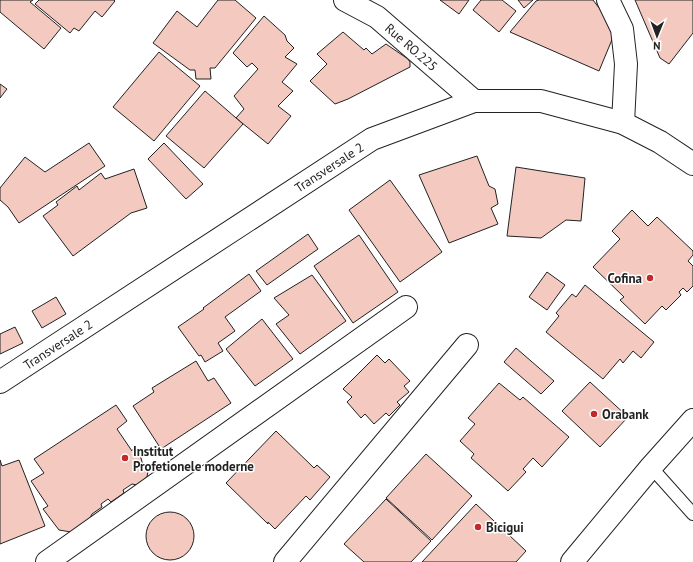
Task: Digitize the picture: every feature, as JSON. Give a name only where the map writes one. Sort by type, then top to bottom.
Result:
[{"type":"street","name":"Rue RO.225","points":[[345,0],[377,17],[474,101]]},
{"type":"street","points":[[608,0],[622,29],[626,64],[622,123]]},
{"type":"street","name":"Transversale 2","points":[[0,382],[372,139],[474,101],[541,101],[622,123],[660,142],[693,164]]},
{"type":"street","points":[[47,562],[406,307]]},
{"type":"street","points":[[285,562],[467,345]]},
{"type":"street","points":[[572,562],[651,467],[693,420]]},
{"type":"lane","points":[[651,467],[693,514]]},
{"type":"building","points":[[0,0],[33,0],[30,2],[61,28],[44,49],[0,12]]},
{"type":"building","points":[[39,0],[115,1],[102,17],[95,11],[79,31],[74,28],[70,33],[35,4]]},
{"type":"building","points":[[218,0],[235,0],[256,18],[215,68],[210,68],[211,79],[196,79],[195,70],[190,70],[153,43],[177,11],[197,27]]},
{"type":"building","points":[[440,0],[469,0],[459,14]]},
{"type":"building","points":[[481,0],[502,0],[516,11],[499,32],[473,10]]},
{"type":"building","points":[[518,0],[533,0],[524,8]]},
{"type":"building","points":[[593,0],[616,30],[599,71],[510,32],[536,1]]},
{"type":"building","points":[[635,0],[693,0],[693,33],[669,64],[660,58]]},
{"type":"building","points":[[264,16],[285,35],[287,41],[294,48],[285,57],[297,64],[282,82],[293,91],[278,106],[291,116],[268,144],[236,118],[244,109],[234,96],[258,69],[252,63],[247,67],[233,53]]},
{"type":"building","points":[[343,32],[364,50],[366,48],[372,54],[386,44],[408,59],[410,62],[410,67],[348,99],[335,104],[310,81],[327,64],[317,54]]},
{"type":"building","points":[[159,52],[200,86],[154,141],[113,107]]},
{"type":"building","points":[[0,84],[7,89],[0,98]]},
{"type":"building","points":[[205,91],[243,124],[204,168],[166,136]]},
{"type":"building","points":[[89,143],[105,166],[19,223],[8,207],[0,200],[0,188],[25,157],[45,172]]},
{"type":"building","points":[[164,143],[203,184],[186,199],[148,159]]},
{"type":"building","points":[[477,156],[489,186],[495,189],[498,204],[491,208],[498,224],[449,243],[419,175]]},
{"type":"building","points":[[516,167],[585,178],[581,221],[566,220],[541,238],[507,236]]},
{"type":"building","points":[[134,169],[147,208],[131,213],[73,256],[43,216],[58,205],[56,202],[77,186],[79,190],[101,173],[105,179]]},
{"type":"building","points":[[390,180],[442,252],[400,282],[349,210]]},
{"type":"building","points":[[632,210],[648,226],[657,217],[693,251],[693,255],[688,261],[693,266],[693,286],[687,292],[683,288],[679,292],[681,295],[666,310],[662,306],[645,324],[620,300],[624,297],[593,267],[620,239],[612,231]]},
{"type":"building","points":[[308,234],[318,249],[267,285],[256,271]]},
{"type":"building","points":[[359,235],[398,292],[353,323],[314,266]]},
{"type":"building","points":[[547,272],[565,285],[547,310],[529,297]]},
{"type":"building","points":[[249,274],[261,291],[225,317],[235,331],[218,343],[223,351],[205,362],[178,327]]},
{"type":"building","points":[[312,275],[346,321],[300,354],[276,324],[289,315],[274,298]]},
{"type":"building","points":[[585,285],[654,342],[641,358],[633,351],[623,363],[620,359],[603,379],[546,332],[559,316],[556,313],[572,294],[576,297]]},
{"type":"building","points":[[56,297],[66,314],[42,328],[32,311]]},
{"type":"building","points":[[262,319],[293,359],[255,386],[226,349]]},
{"type":"building","points":[[15,327],[23,343],[0,354],[0,334]]},
{"type":"building","points":[[516,348],[554,381],[541,394],[504,362]]},
{"type":"building","points":[[377,355],[385,363],[389,359],[410,381],[404,386],[409,392],[397,402],[400,405],[389,416],[386,413],[374,424],[365,414],[361,418],[347,402],[352,397],[343,389]]},
{"type":"building","points":[[196,361],[208,381],[214,378],[231,403],[161,449],[133,406],[154,392],[152,388]]},
{"type":"building","points":[[590,382],[628,417],[600,447],[562,411]]},
{"type":"building","points":[[499,383],[520,400],[523,397],[569,437],[542,467],[533,458],[523,469],[526,472],[508,491],[471,458],[474,454],[460,441],[475,424],[468,418]]},
{"type":"building","points":[[116,405],[127,421],[117,429],[132,451],[133,449],[138,452],[148,471],[147,477],[137,485],[132,484],[123,490],[124,493],[111,502],[108,499],[101,504],[102,507],[71,532],[59,530],[43,509],[48,506],[31,481],[44,473],[34,459]]},
{"type":"building","points":[[276,431],[314,468],[317,465],[330,477],[310,500],[306,496],[275,529],[226,483]]},
{"type":"building","points":[[426,454],[472,496],[432,540],[386,498]]},
{"type":"building","points":[[0,460],[2,466],[19,460],[45,526],[0,544]]},
{"type":"building","points":[[386,499],[431,541],[411,562],[364,562],[344,544]]},
{"type":"building","name":"Bicigui","points":[[476,504],[526,551],[516,562],[422,562]]},
{"type":"building","points":[[165,512],[175,512],[187,519],[194,531],[194,541],[187,553],[175,560],[165,560],[157,556],[150,549],[146,541],[146,531],[150,523],[157,516]]},
{"type":"place","name":"Cofina","points":[[650,278]]},
{"type":"place","name":"Orabank","points":[[594,414]]},
{"type":"place","name":"Institut Profetionele moderne","points":[[125,458]]},
{"type":"place","name":"Bicigui","points":[[478,527]]}]
